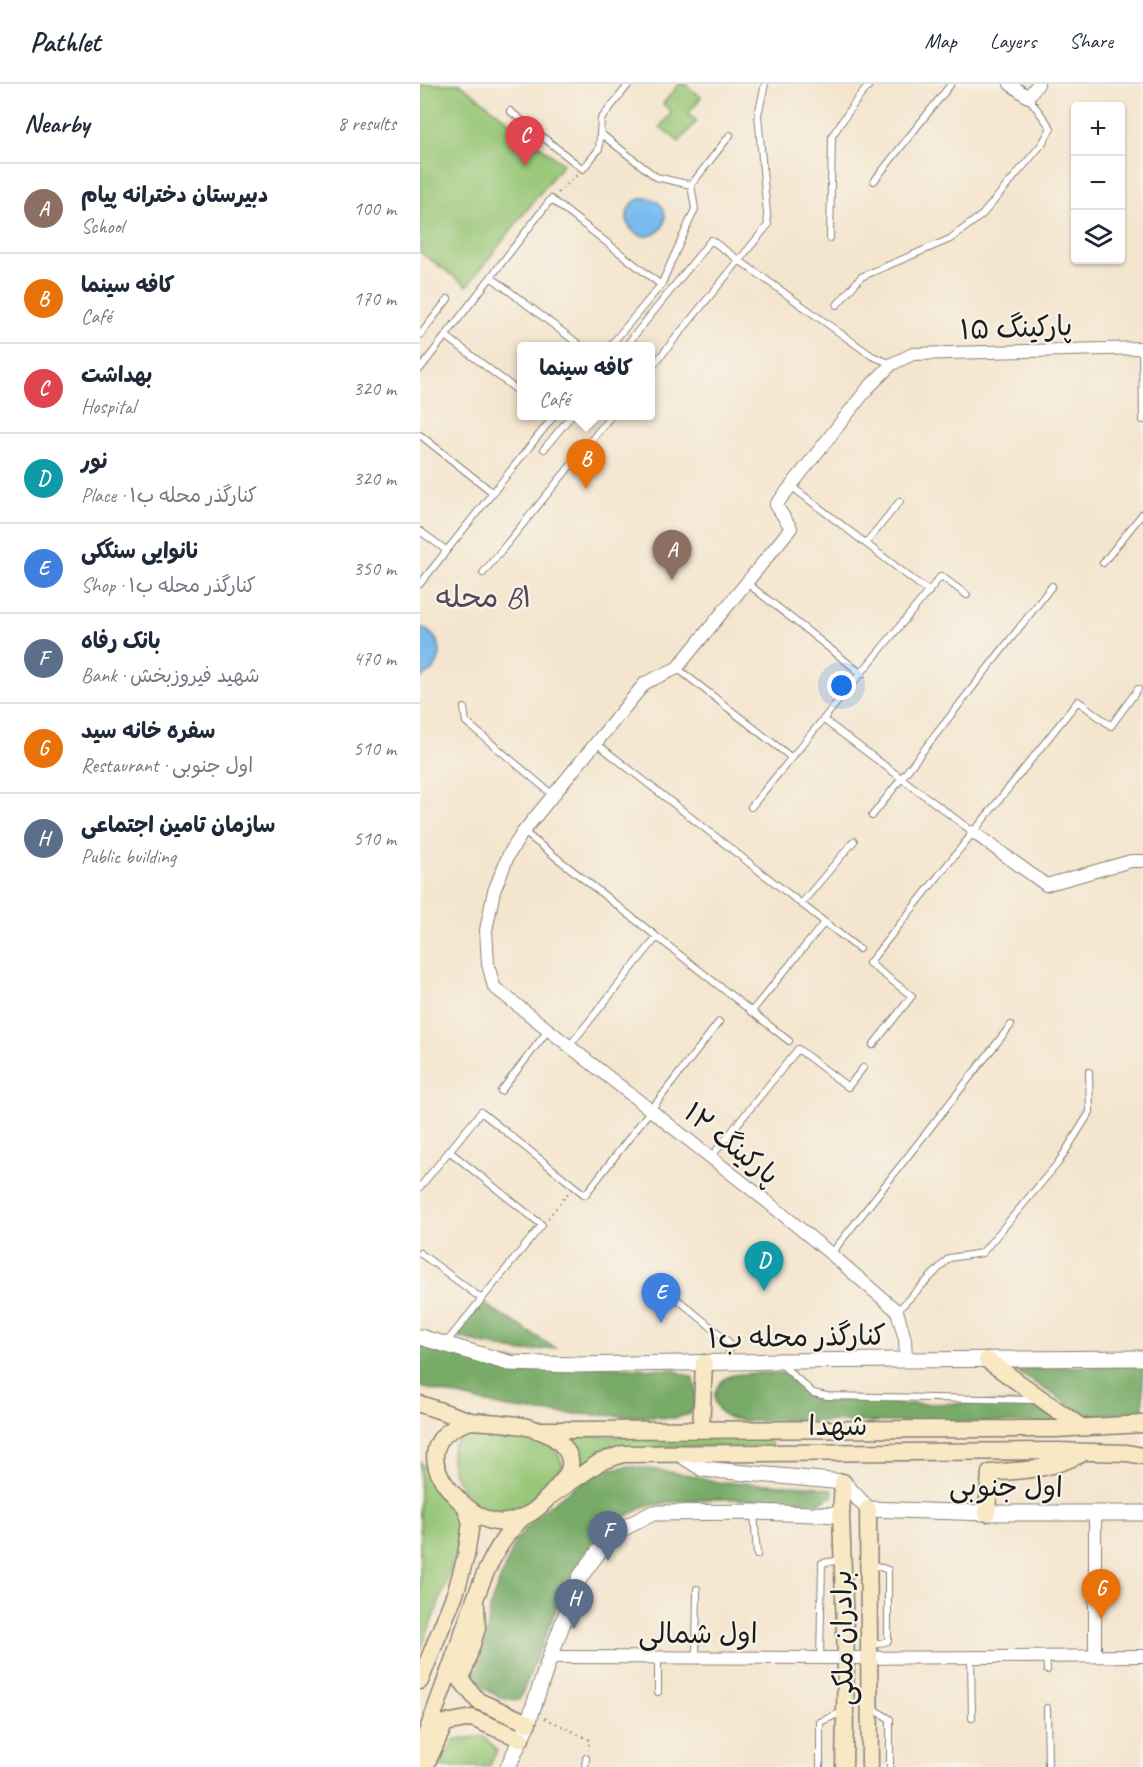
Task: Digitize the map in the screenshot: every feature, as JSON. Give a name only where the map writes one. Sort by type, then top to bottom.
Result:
[{"type":"main road","points":[[987,1360],[1081,1427]]},
{"type":"main road","points":[[701,1430],[704,1363]]},
{"type":"main road","points":[[420,1404],[471,1420],[513,1425],[552,1435],[565,1448],[570,1458],[570,1468],[563,1481],[531,1513],[512,1522],[495,1522],[466,1508],[420,1451]]},
{"type":"main road","points":[[442,1481],[434,1461],[439,1443],[451,1428],[471,1420]]},
{"type":"main road","name":"شهدا","points":[[535,1430],[1081,1427],[1143,1424]]},
{"type":"main road","points":[[987,1513],[990,1473],[1047,1468],[1085,1452]]},
{"type":"main road","name":"شهدا","points":[[546,1499],[593,1466],[611,1457],[641,1453],[1085,1452],[1127,1453],[1143,1456]]},
{"type":"main road","name":"برادران ملکی","points":[[843,1482],[842,1560],[846,1658],[844,1767]]},
{"type":"main road","points":[[420,1681],[456,1591],[466,1556],[471,1523],[466,1508]]},
{"type":"main road","name":"برادران ملکی","points":[[868,1509],[870,1767]]},
{"type":"main road","points":[[420,1752],[476,1596],[503,1539],[509,1529],[523,1517]]},
{"type":"main road","points":[[476,1596],[477,1628],[461,1680],[478,1701],[530,1717]]},
{"type":"main road","points":[[425,1767],[445,1723],[472,1718],[521,1739]]},
{"type":"street","points":[[1010,84],[1028,98],[1038,84]]},
{"type":"street","name":"پارکینگ ۱۵","points":[[892,364],[913,354],[1142,348]]},
{"type":"street","points":[[523,832],[645,683],[677,668],[791,528],[776,505],[868,388],[892,364]]},
{"type":"street","name":"پارکینگ ۱۲","points":[[523,832],[509,854],[494,891],[486,930],[488,964],[494,987],[711,1157],[831,1254],[897,1311]]},
{"type":"street","points":[[974,832],[1046,885],[1131,861],[1143,861]]},
{"type":"street","points":[[897,1311],[905,1339],[906,1360]]},
{"type":"street","name":"کنارگذر محله ب۱","points":[[420,1337],[509,1362],[577,1365],[1143,1358]]},
{"type":"street","points":[[678,1454],[703,1469],[843,1482],[868,1509]]},
{"type":"street","name":"اول جنوبی","points":[[868,1509],[987,1513],[1143,1513]]},
{"type":"street","points":[[508,1767],[530,1717],[580,1577],[600,1550],[624,1527],[653,1513],[754,1512],[842,1515]]},
{"type":"street","points":[[1095,1513],[1095,1655]]},
{"type":"street","points":[[869,1652],[971,1656],[1143,1656]]},
{"type":"street","name":"اول شمالی","points":[[550,1657],[846,1658],[869,1652]]},
{"type":"lane","points":[[510,111],[583,169],[599,149],[601,119],[629,84]]},
{"type":"lane","points":[[655,363],[768,225],[758,115],[765,84]]},
{"type":"lane","points":[[830,238],[832,136],[856,100],[870,84]]},
{"type":"lane","points":[[874,181],[951,84]]},
{"type":"lane","points":[[837,305],[861,277],[950,239],[982,215],[1042,144],[1051,128],[1028,98]]},
{"type":"lane","points":[[600,133],[656,177],[691,185]]},
{"type":"lane","points":[[613,342],[661,285],[695,209],[691,185],[730,135]]},
{"type":"lane","points":[[420,369],[551,199],[661,285]]},
{"type":"lane","points":[[629,342],[711,240],[872,356],[892,364]]},
{"type":"lane","points":[[491,277],[576,342]]},
{"type":"lane","points":[[420,334],[448,299]]},
{"type":"lane","points":[[446,336],[517,390]]},
{"type":"lane","points":[[1142,348],[1143,420]]},
{"type":"lane","points":[[420,584],[549,420]]},
{"type":"lane","points":[[544,449],[568,420]]},
{"type":"lane","points":[[483,573],[608,420]]},
{"type":"lane","points":[[420,435],[492,492]]},
{"type":"lane","points":[[790,486],[929,592]]},
{"type":"lane","points":[[866,543],[900,501]]},
{"type":"lane","points":[[1103,562],[1143,513]]},
{"type":"lane","points":[[420,531],[446,550]]},
{"type":"lane","points":[[751,807],[941,576],[967,595]]},
{"type":"lane","points":[[747,583],[862,674]]},
{"type":"lane","points":[[872,816],[1052,586]]},
{"type":"lane","points":[[677,668],[792,758]]},
{"type":"lane","points":[[873,1045],[912,996],[869,963],[1078,701],[1111,726],[1138,689]]},
{"type":"lane","points":[[464,708],[466,722],[553,795]]},
{"type":"lane","points":[[824,720],[974,832]]},
{"type":"lane","points":[[596,742],[859,950]]},
{"type":"lane","points":[[523,832],[789,1041]]},
{"type":"lane","points":[[801,904],[854,841]]},
{"type":"lane","points":[[752,1012],[824,923]]},
{"type":"lane","points":[[570,1045],[657,937]]},
{"type":"lane","points":[[420,1187],[481,1112],[585,1195],[719,1022]]},
{"type":"lane","points":[[831,1254],[1011,1025]]},
{"type":"lane","points":[[501,1090],[549,1029]]},
{"type":"lane","points":[[711,1157],[798,1049],[848,1087],[863,1068]]},
{"type":"lane","points":[[897,1311],[949,1258],[982,1253],[1058,1163],[1090,1112],[1089,1072]]},
{"type":"lane","points":[[445,1345],[542,1225],[449,1151]]},
{"type":"lane","points":[[420,1253],[482,1299]]},
{"type":"lane","points":[[676,1298],[728,1341],[730,1362]]},
{"type":"lane","points":[[778,1361],[813,1393],[827,1396],[1044,1401]]},
{"type":"lane","points":[[754,1512],[757,1555]]},
{"type":"lane","points":[[820,1658],[822,1563],[842,1560]]},
{"type":"lane","points":[[696,1658],[697,1590]]},
{"type":"lane","points":[[971,1656],[972,1718]]},
{"type":"lane","points":[[1046,1656],[1047,1670]]},
{"type":"lane","points":[[658,1658],[658,1692]]},
{"type":"lane","points":[[870,1706],[890,1719],[890,1767]]},
{"type":"lane","points":[[1047,1708],[1048,1767]]},
{"type":"lane","points":[[820,1767],[820,1722],[845,1710]]},
{"type":"lane","points":[[585,1767],[586,1758]]},
{"type":"path","points":[[551,199],[583,169]]},
{"type":"path","points":[[542,1225],[574,1186]]},
{"type":"path","points":[[530,1717],[590,1740],[586,1758]]},
{"type":"green space","points":[[420,84],[461,84],[563,164],[467,286],[420,252]]},
{"type":"green space","points":[[679,84],[685,84],[701,97],[688,114],[697,121],[679,142],[660,127],[672,112],[663,104]]},
{"type":"green space","points":[[483,1303],[555,1348],[521,1352],[482,1344],[458,1336]]},
{"type":"green space","points":[[420,1343],[471,1359],[673,1370],[692,1377],[696,1386],[696,1400],[690,1414],[674,1418],[550,1413],[508,1408],[420,1387]]},
{"type":"green space","points":[[1143,1365],[1143,1411],[1089,1417],[1011,1368]]},
{"type":"green space","points":[[749,1373],[786,1373],[811,1398],[828,1403],[841,1400],[900,1404],[1009,1403],[1033,1406],[1064,1423],[749,1421],[730,1418],[723,1414],[715,1404],[719,1385],[730,1376]]},
{"type":"green space","points":[[472,1428],[512,1432],[539,1439],[550,1445],[558,1454],[563,1466],[543,1492],[524,1508],[501,1513],[485,1508],[471,1498],[460,1485],[453,1469],[451,1454],[457,1439]]},
{"type":"green space","points":[[566,1436],[771,1437],[771,1447],[659,1447],[578,1470],[577,1452]]},
{"type":"green space","points":[[420,1462],[455,1505],[459,1528],[455,1556],[420,1652]]},
{"type":"green space","points":[[629,1466],[690,1475],[718,1482],[813,1486],[833,1490],[832,1497],[821,1502],[694,1500],[653,1505],[623,1519],[594,1542],[581,1558],[556,1610],[519,1700],[494,1694],[475,1677],[486,1640],[491,1603],[516,1540],[539,1514],[567,1492],[602,1470]]},
{"type":"green space","points":[[483,1736],[497,1750],[489,1767],[438,1767],[454,1740]]},
{"type":"water","points":[[646,198],[659,204],[665,217],[659,230],[646,236],[633,230],[627,217],[633,204]]},
{"type":"water","points":[[420,627],[435,638],[440,652],[435,667],[420,678]]},
{"type":"place","name":"بهداشت","points":[[525,166]]},
{"type":"place","name":"کافه سینما","points":[[586,489]]},
{"type":"place","name":"دبیرستان دخترانه پیام","points":[[672,580]]},
{"type":"place","name":"نور","points":[[764,1291]]},
{"type":"place","name":"نانوایی سنگکی","points":[[661,1323]]},
{"type":"place","name":"بانک رفاه","points":[[608,1561]]},
{"type":"place","name":"سفره خانه سید","points":[[1101,1619]]},
{"type":"place","name":"سازمان تامین اجتماعی","points":[[574,1629]]},
{"type":"district","name":"محله B۱","points":[[484,597]]}]
